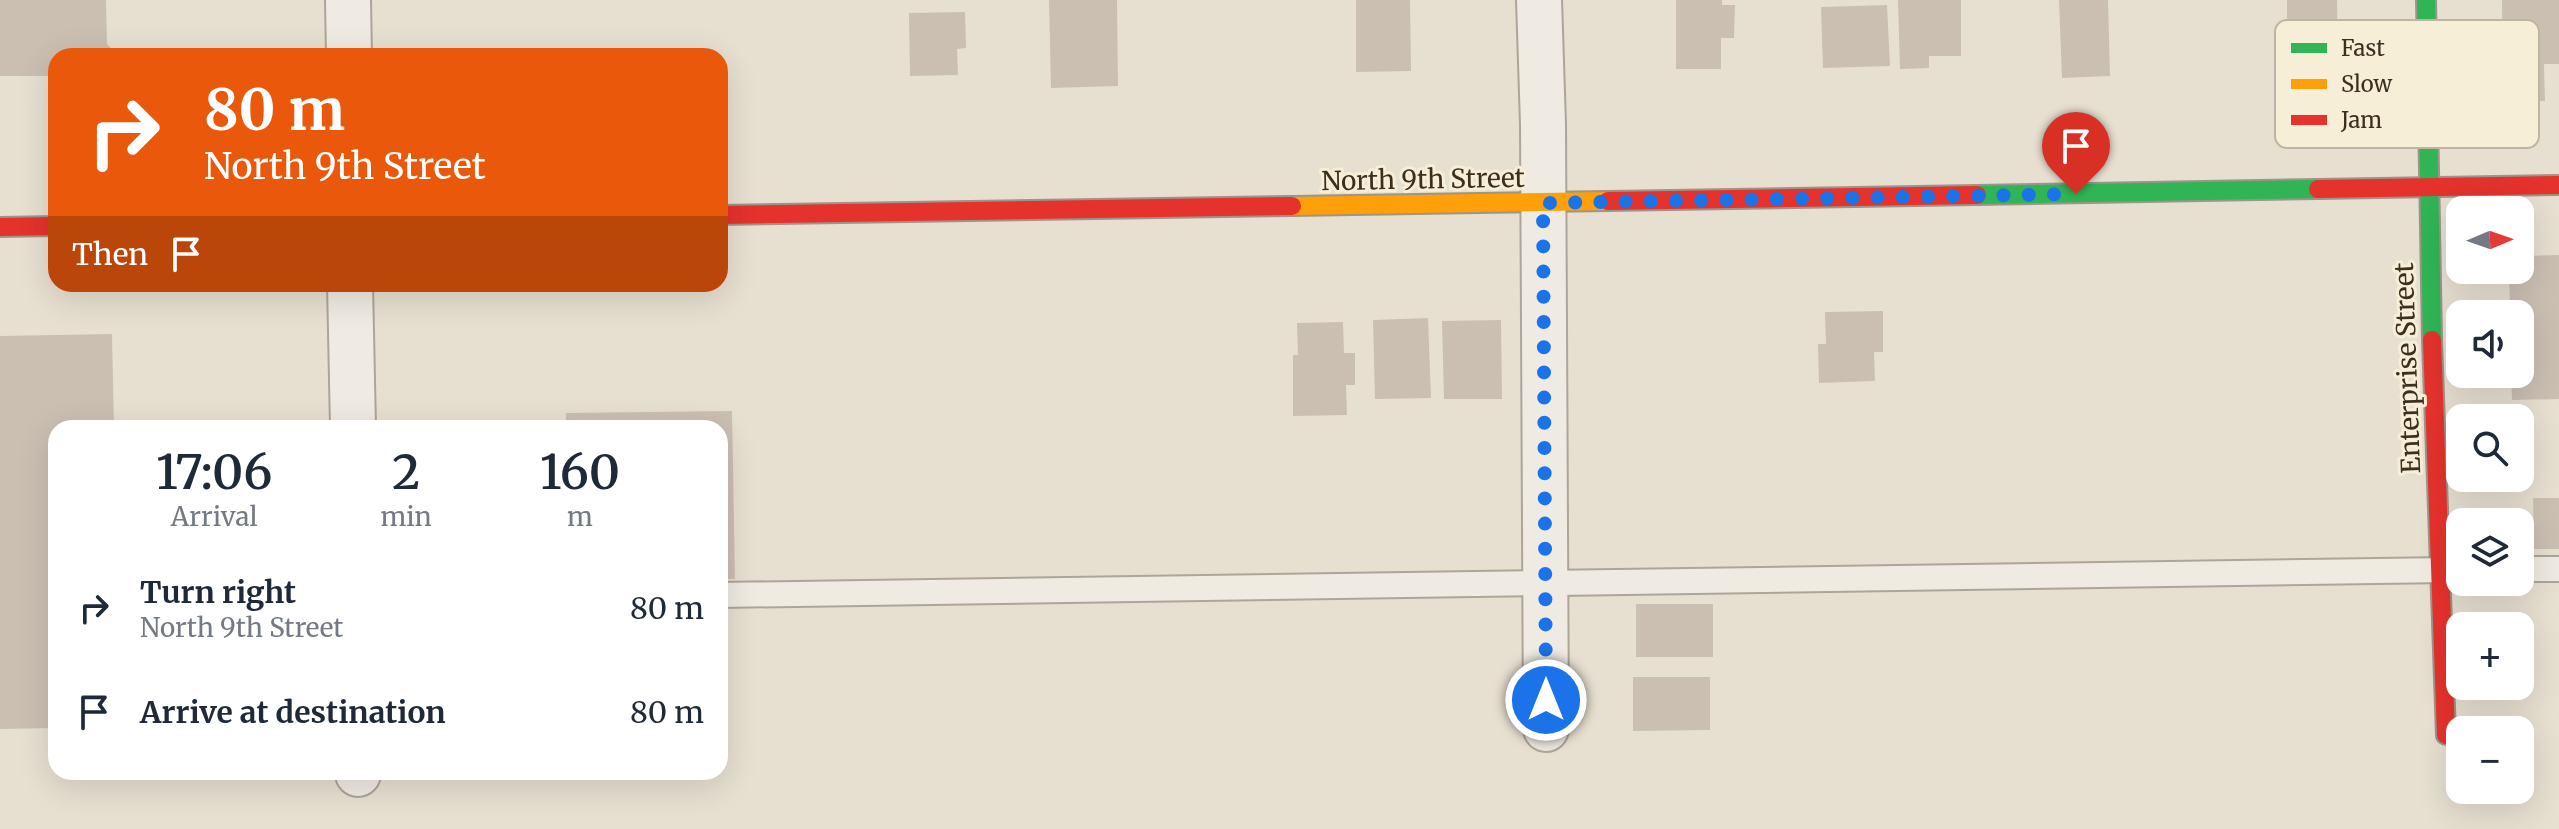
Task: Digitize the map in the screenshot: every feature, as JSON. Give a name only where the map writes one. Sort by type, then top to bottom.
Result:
[{"type":"main road","name":"Enterprise Street","points":[[2426,0],[2426,20]]},
{"type":"main road","name":"Enterprise Street","points":[[2428,148],[2446,515]]},
{"type":"main road","name":"North 9th Street","points":[[728,215],[2559,185]]},
{"type":"main road","points":[[0,227],[48,226]]},
{"type":"main road","name":"Enterprise Street","points":[[2446,716],[2449,596]]},
{"type":"street","points":[[348,0],[349,48]]},
{"type":"street","points":[[1539,0],[1546,729]]},
{"type":"street","points":[[350,292],[353,420]]},
{"type":"lane","points":[[2534,569],[2559,569]]},
{"type":"lane","points":[[728,595],[2446,570]]},
{"type":"building","points":[[0,0],[106,0],[107,44],[111,48],[48,48],[48,76],[0,76]]},
{"type":"building","points":[[1049,0],[1117,0],[1118,86],[1051,88]]},
{"type":"building","points":[[1356,0],[1410,0],[1411,71],[1356,72]]},
{"type":"building","points":[[1676,0],[1722,0],[1722,5],[1735,5],[1734,38],[1721,38],[1721,69],[1676,69]]},
{"type":"building","points":[[1898,0],[1961,0],[1961,56],[1929,56],[1929,68],[1900,69]]},
{"type":"building","points":[[2059,0],[2108,0],[2110,76],[2062,78]]},
{"type":"building","points":[[2287,0],[2337,0],[2337,20],[2287,20]]},
{"type":"building","points":[[2502,0],[2559,0],[2559,64],[2544,64],[2545,101],[2539,101],[2539,20],[2502,20]]},
{"type":"building","points":[[1887,5],[1890,66],[1823,68],[1821,7]]},
{"type":"building","points":[[965,12],[966,48],[957,49],[958,75],[910,76],[909,13]]},
{"type":"building","points":[[2559,255],[2559,399],[2512,400],[2512,388],[2534,388],[2534,300],[2510,300],[2509,284],[2534,284],[2534,256]]},
{"type":"building","points":[[1883,311],[1883,352],[1874,352],[1875,381],[1819,383],[1818,344],[1826,344],[1825,312]]},
{"type":"building","points":[[1428,318],[1431,398],[1375,399],[1373,320]]},
{"type":"building","points":[[1501,320],[1502,399],[1444,399],[1442,321]]},
{"type":"building","points":[[1343,322],[1344,353],[1355,353],[1355,385],[1346,385],[1347,415],[1293,416],[1293,355],[1298,355],[1297,323]]},
{"type":"building","points":[[112,334],[114,420],[48,420],[48,728],[0,729],[0,336]]},
{"type":"building","points":[[732,411],[735,579],[728,579],[728,420],[566,420],[566,413]]},
{"type":"building","points":[[2533,498],[2559,498],[2559,549],[2534,549]]},
{"type":"building","points":[[1636,604],[1713,604],[1713,657],[1636,657]]},
{"type":"building","points":[[1633,677],[1710,677],[1710,730],[1633,731]]},
{"type":"traffic: fast","points":[[2426,0],[2426,20]]},
{"type":"traffic: fast","points":[[2429,148],[2432,340]]},
{"type":"traffic: fast","points":[[1977,195],[2318,189]]},
{"type":"traffic: slow","points":[[1292,206],[1608,201]]},
{"type":"traffic: jam","points":[[2318,189],[2559,185]]},
{"type":"traffic: jam","points":[[1608,201],[1977,195]]},
{"type":"traffic: jam","points":[[728,215],[1292,206]]},
{"type":"traffic: jam","points":[[0,227],[48,226]]},
{"type":"traffic: jam","points":[[2432,340],[2446,735]]},
{"type":"route","points":[[1546,700],[1543,203],[2076,194]]}]
